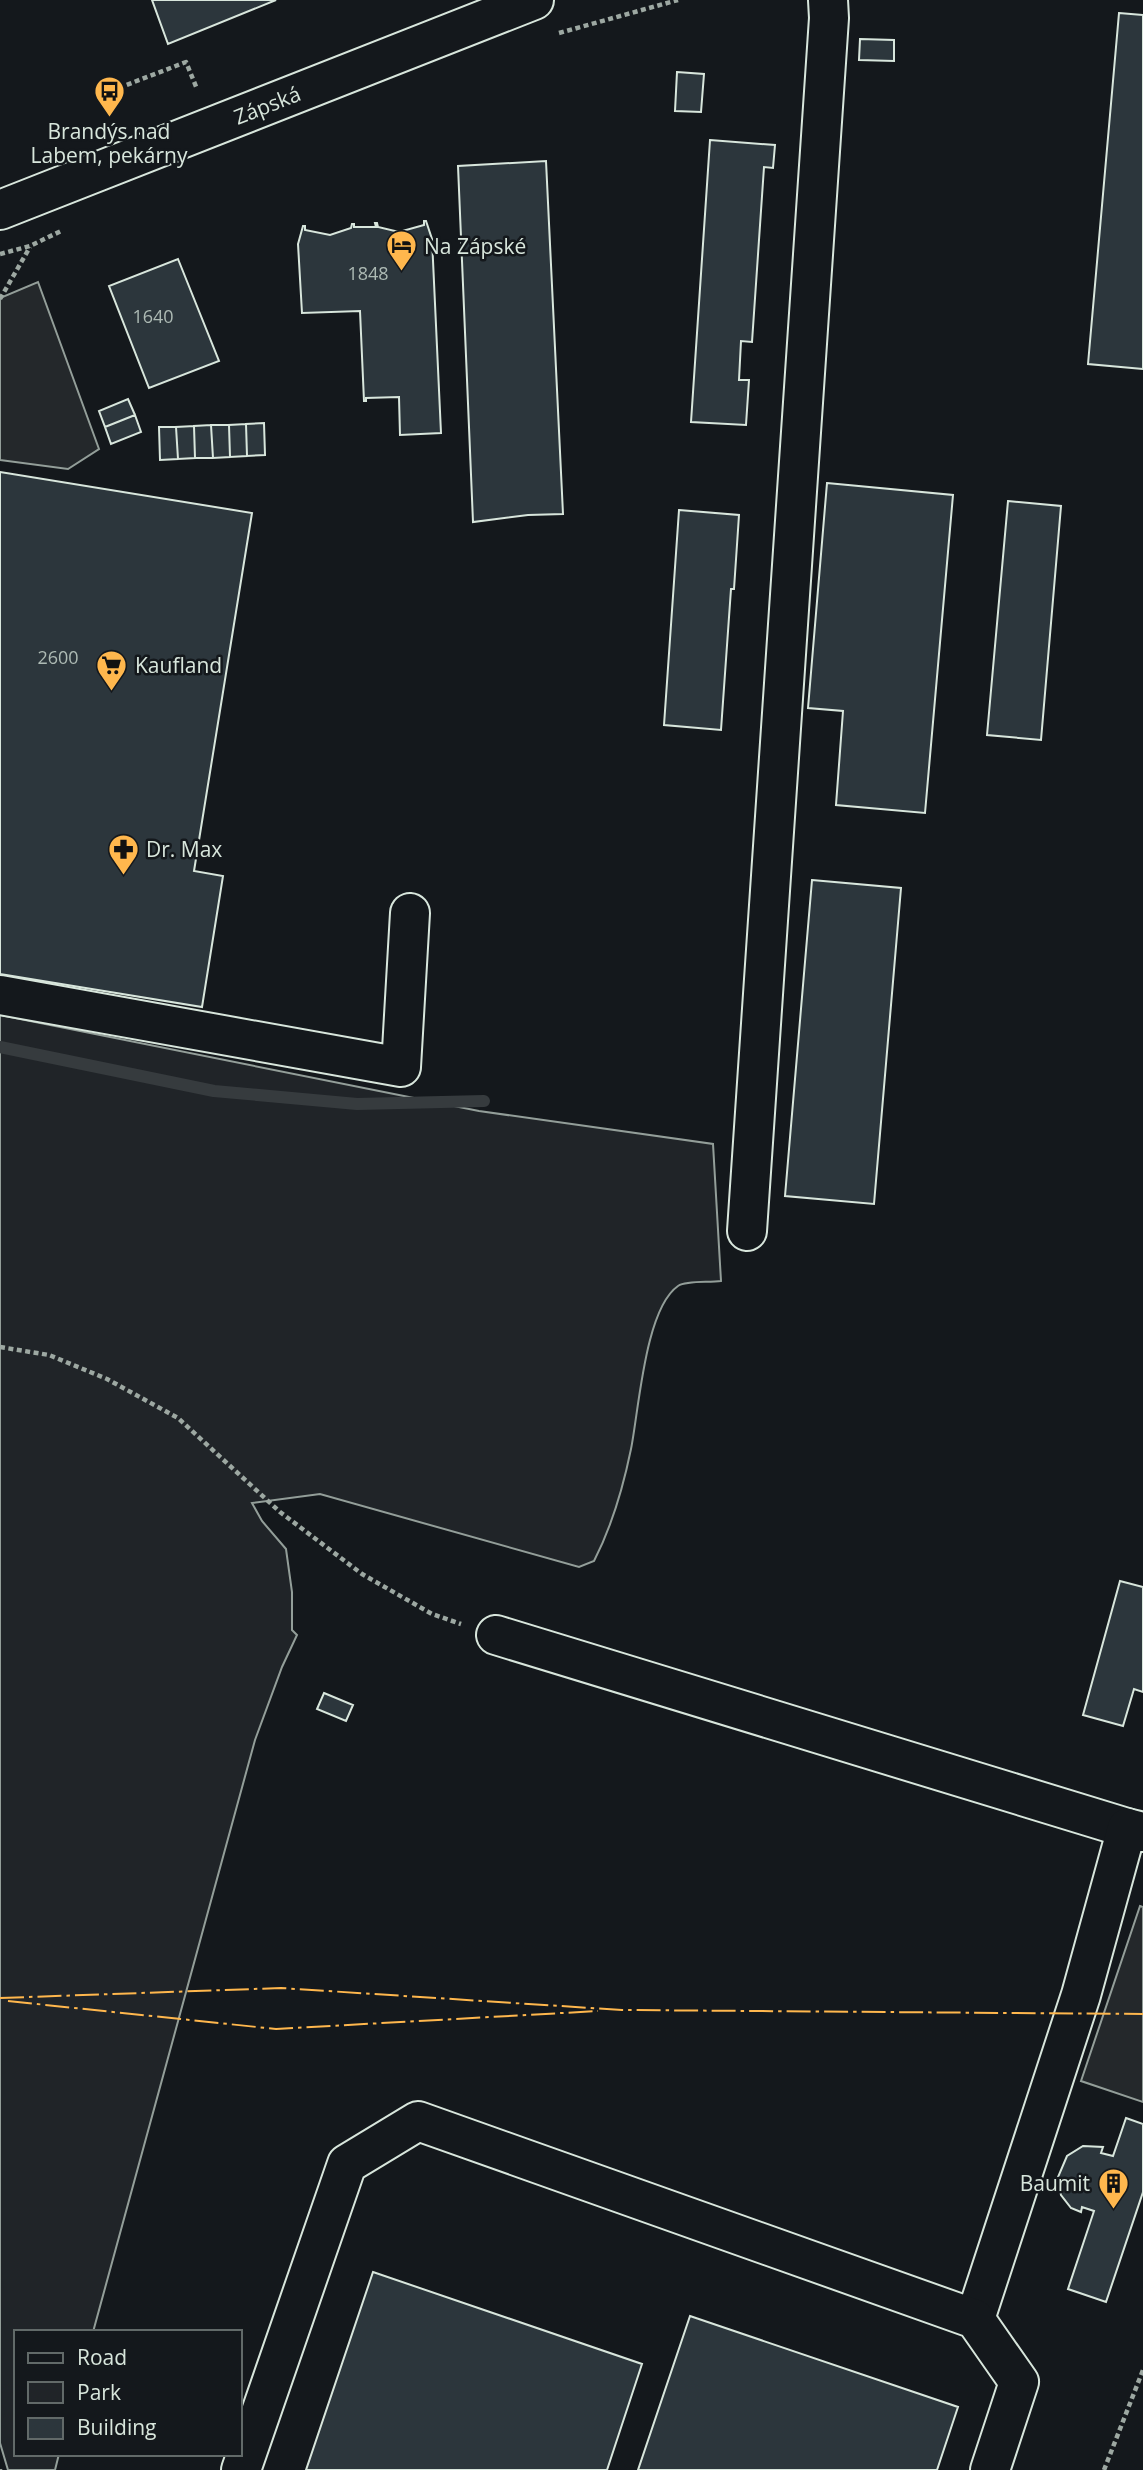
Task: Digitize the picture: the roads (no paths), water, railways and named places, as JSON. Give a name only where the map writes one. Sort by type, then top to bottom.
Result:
[{"type":"street","name":"Zápská","points":[[0,210],[534,0]]},
{"type":"street","points":[[747,1231],[829,18],[828,0]]},
{"type":"street","points":[[0,995],[401,1067],[410,913]]},
{"type":"street","points":[[496,1635],[1135,1830],[975,2319]]},
{"type":"street","points":[[241,2470],[347,2164],[418,2121],[975,2319],[1019,2382],[990,2470]]},
{"type":"waterway","points":[[0,1047],[214,1091],[357,1104],[484,1101]]},
{"type":"place","name":"Brandýs nad Labem, pekárny","points":[[109,118]]},
{"type":"place","name":"Na Zápské","points":[[401,273]]},
{"type":"place","name":"Kaufland","points":[[112,692]]},
{"type":"place","name":"Dr. Max","points":[[123,876]]},
{"type":"place","name":"Baumit","points":[[1113,2210]]}]
